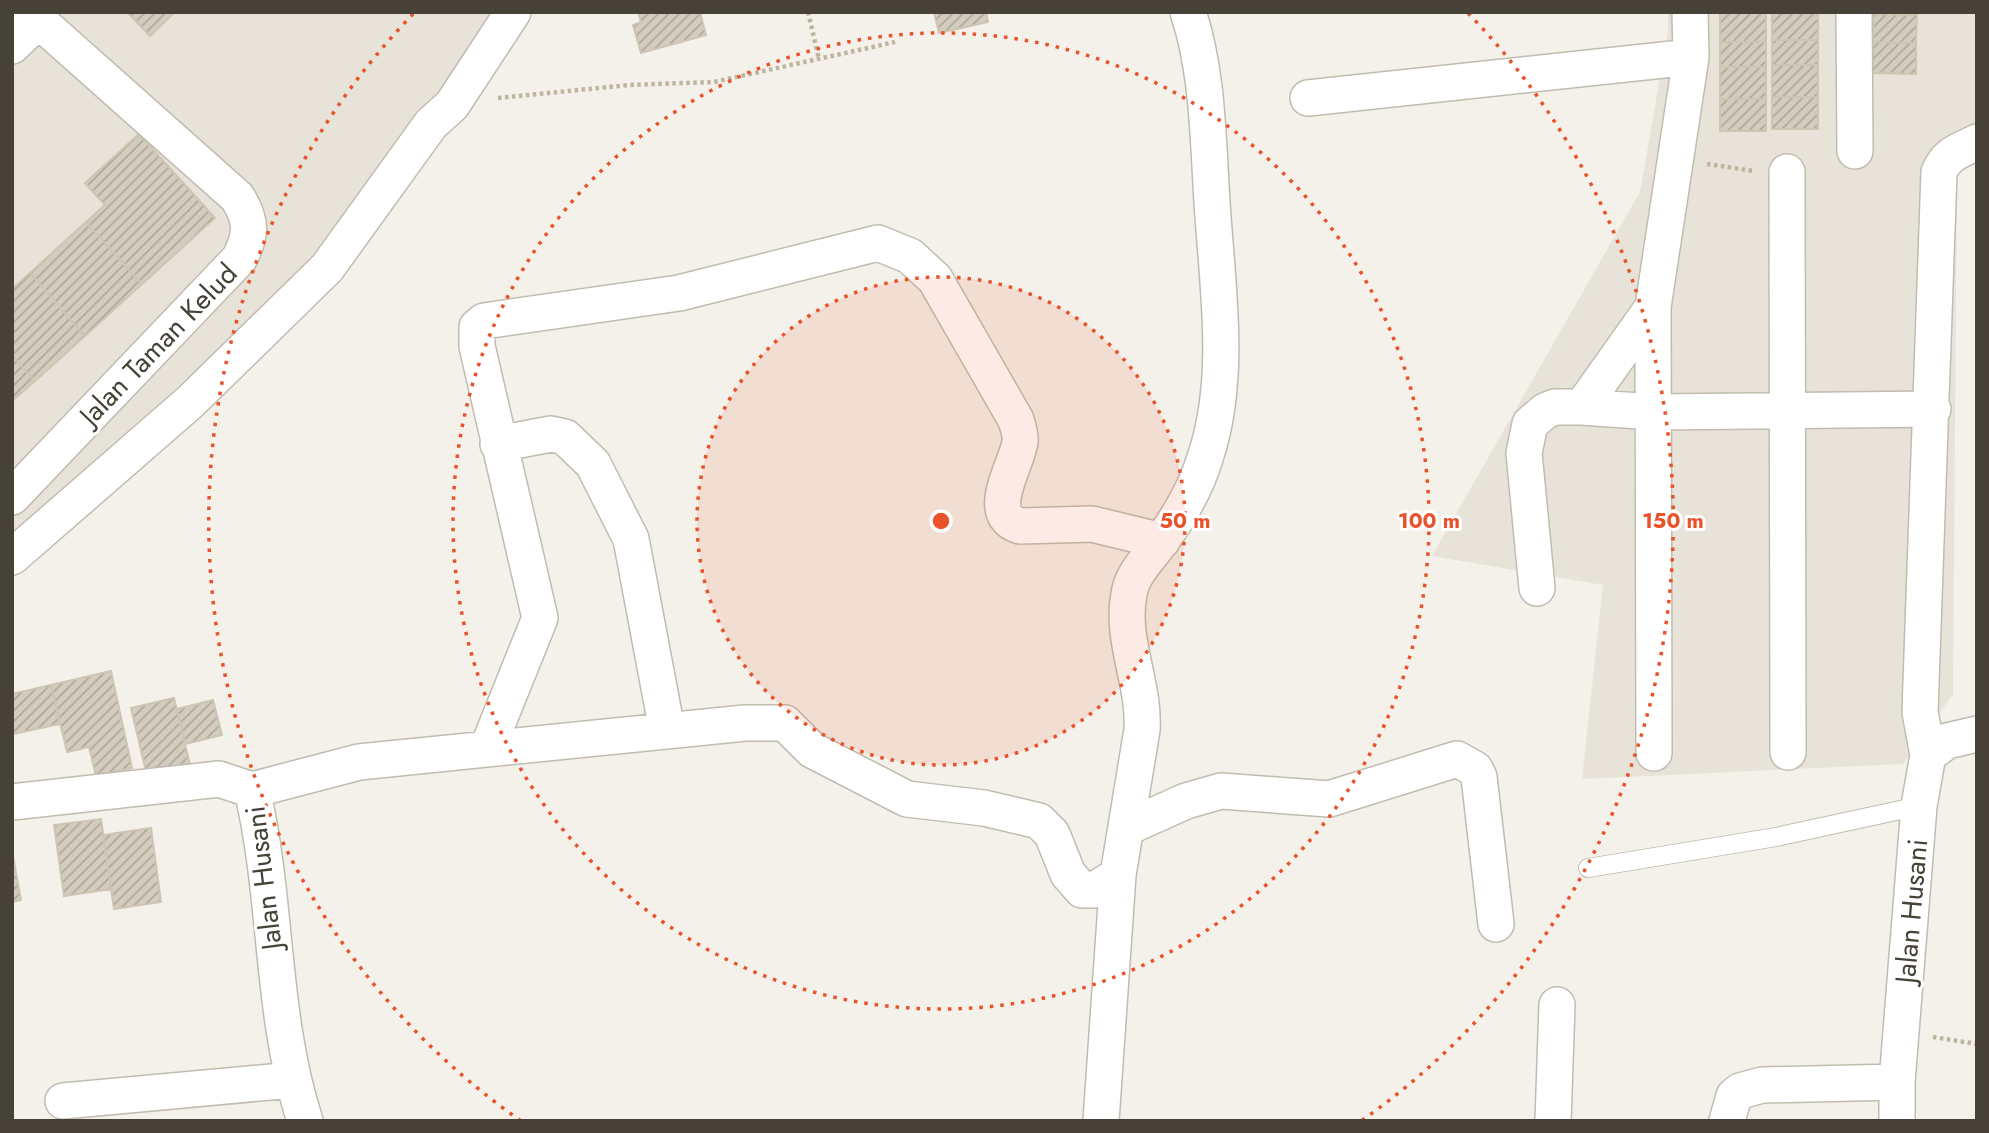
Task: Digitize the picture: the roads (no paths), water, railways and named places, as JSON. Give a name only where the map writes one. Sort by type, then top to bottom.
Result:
[{"type":"street","points":[[12,558],[190,402],[327,268],[431,124],[452,104],[513,12]]},
{"type":"street","points":[[1101,1121],[1118,875],[1144,706],[1126,611],[1129,590],[1186,505],[1207,455],[1218,403],[1220,332],[1208,127],[1195,32],[1188,12]]},
{"type":"street","points":[[1654,753],[1653,307],[1691,57],[1690,12]]},
{"type":"street","points":[[1854,12],[1855,152]]},
{"type":"street","points":[[12,46],[34,17]]},
{"type":"street","name":"Jalan Taman Kelud","points":[[12,497],[239,259],[248,242],[250,228],[248,214],[237,197],[34,17]]},
{"type":"street","points":[[1308,98],[1691,57]]},
{"type":"street","points":[[1977,142],[1952,153],[1945,159],[1939,172],[1933,409],[1920,712],[1928,755],[1947,741],[1977,734]]},
{"type":"street","points":[[1787,172],[1788,752]]},
{"type":"street","points":[[488,747],[540,618],[477,346],[477,327],[481,323],[519,314],[679,293],[878,243],[910,256],[935,279],[1016,420],[1020,442],[1001,505],[1004,516],[1010,523],[1020,526],[1092,524],[1162,541]]},
{"type":"street","points":[[1582,407],[1653,307]]},
{"type":"street","points":[[1537,588],[1524,453],[1530,424],[1545,411],[1555,407],[1654,412],[1933,409]]},
{"type":"street","points":[[498,444],[551,434],[565,437],[593,464],[631,539],[667,730]]},
{"type":"street","points":[[252,790],[359,762],[667,730],[745,723],[785,723],[812,750],[906,799],[984,808],[1039,821],[1052,834],[1068,874],[1082,890],[1094,890],[1118,875]]},
{"type":"street","name":"Jalan Husani","points":[[1897,1121],[1897,1082],[1919,806],[1928,755]]},
{"type":"street","points":[[1126,828],[1186,801],[1221,791],[1329,799],[1457,759],[1475,769],[1479,777],[1496,924]]},
{"type":"street","name":"Jalan Husani","points":[[12,802],[219,779],[252,790],[260,823],[277,993],[292,1080],[305,1121]]},
{"type":"street","points":[[1553,1121],[1557,1004]]},
{"type":"street","points":[[63,1101],[292,1080]]},
{"type":"street","points":[[1727,1121],[1734,1096],[1747,1088],[1762,1085],[1897,1082]]},
{"type":"lane","points":[[1588,868],[1776,837],[1919,806]]}]
